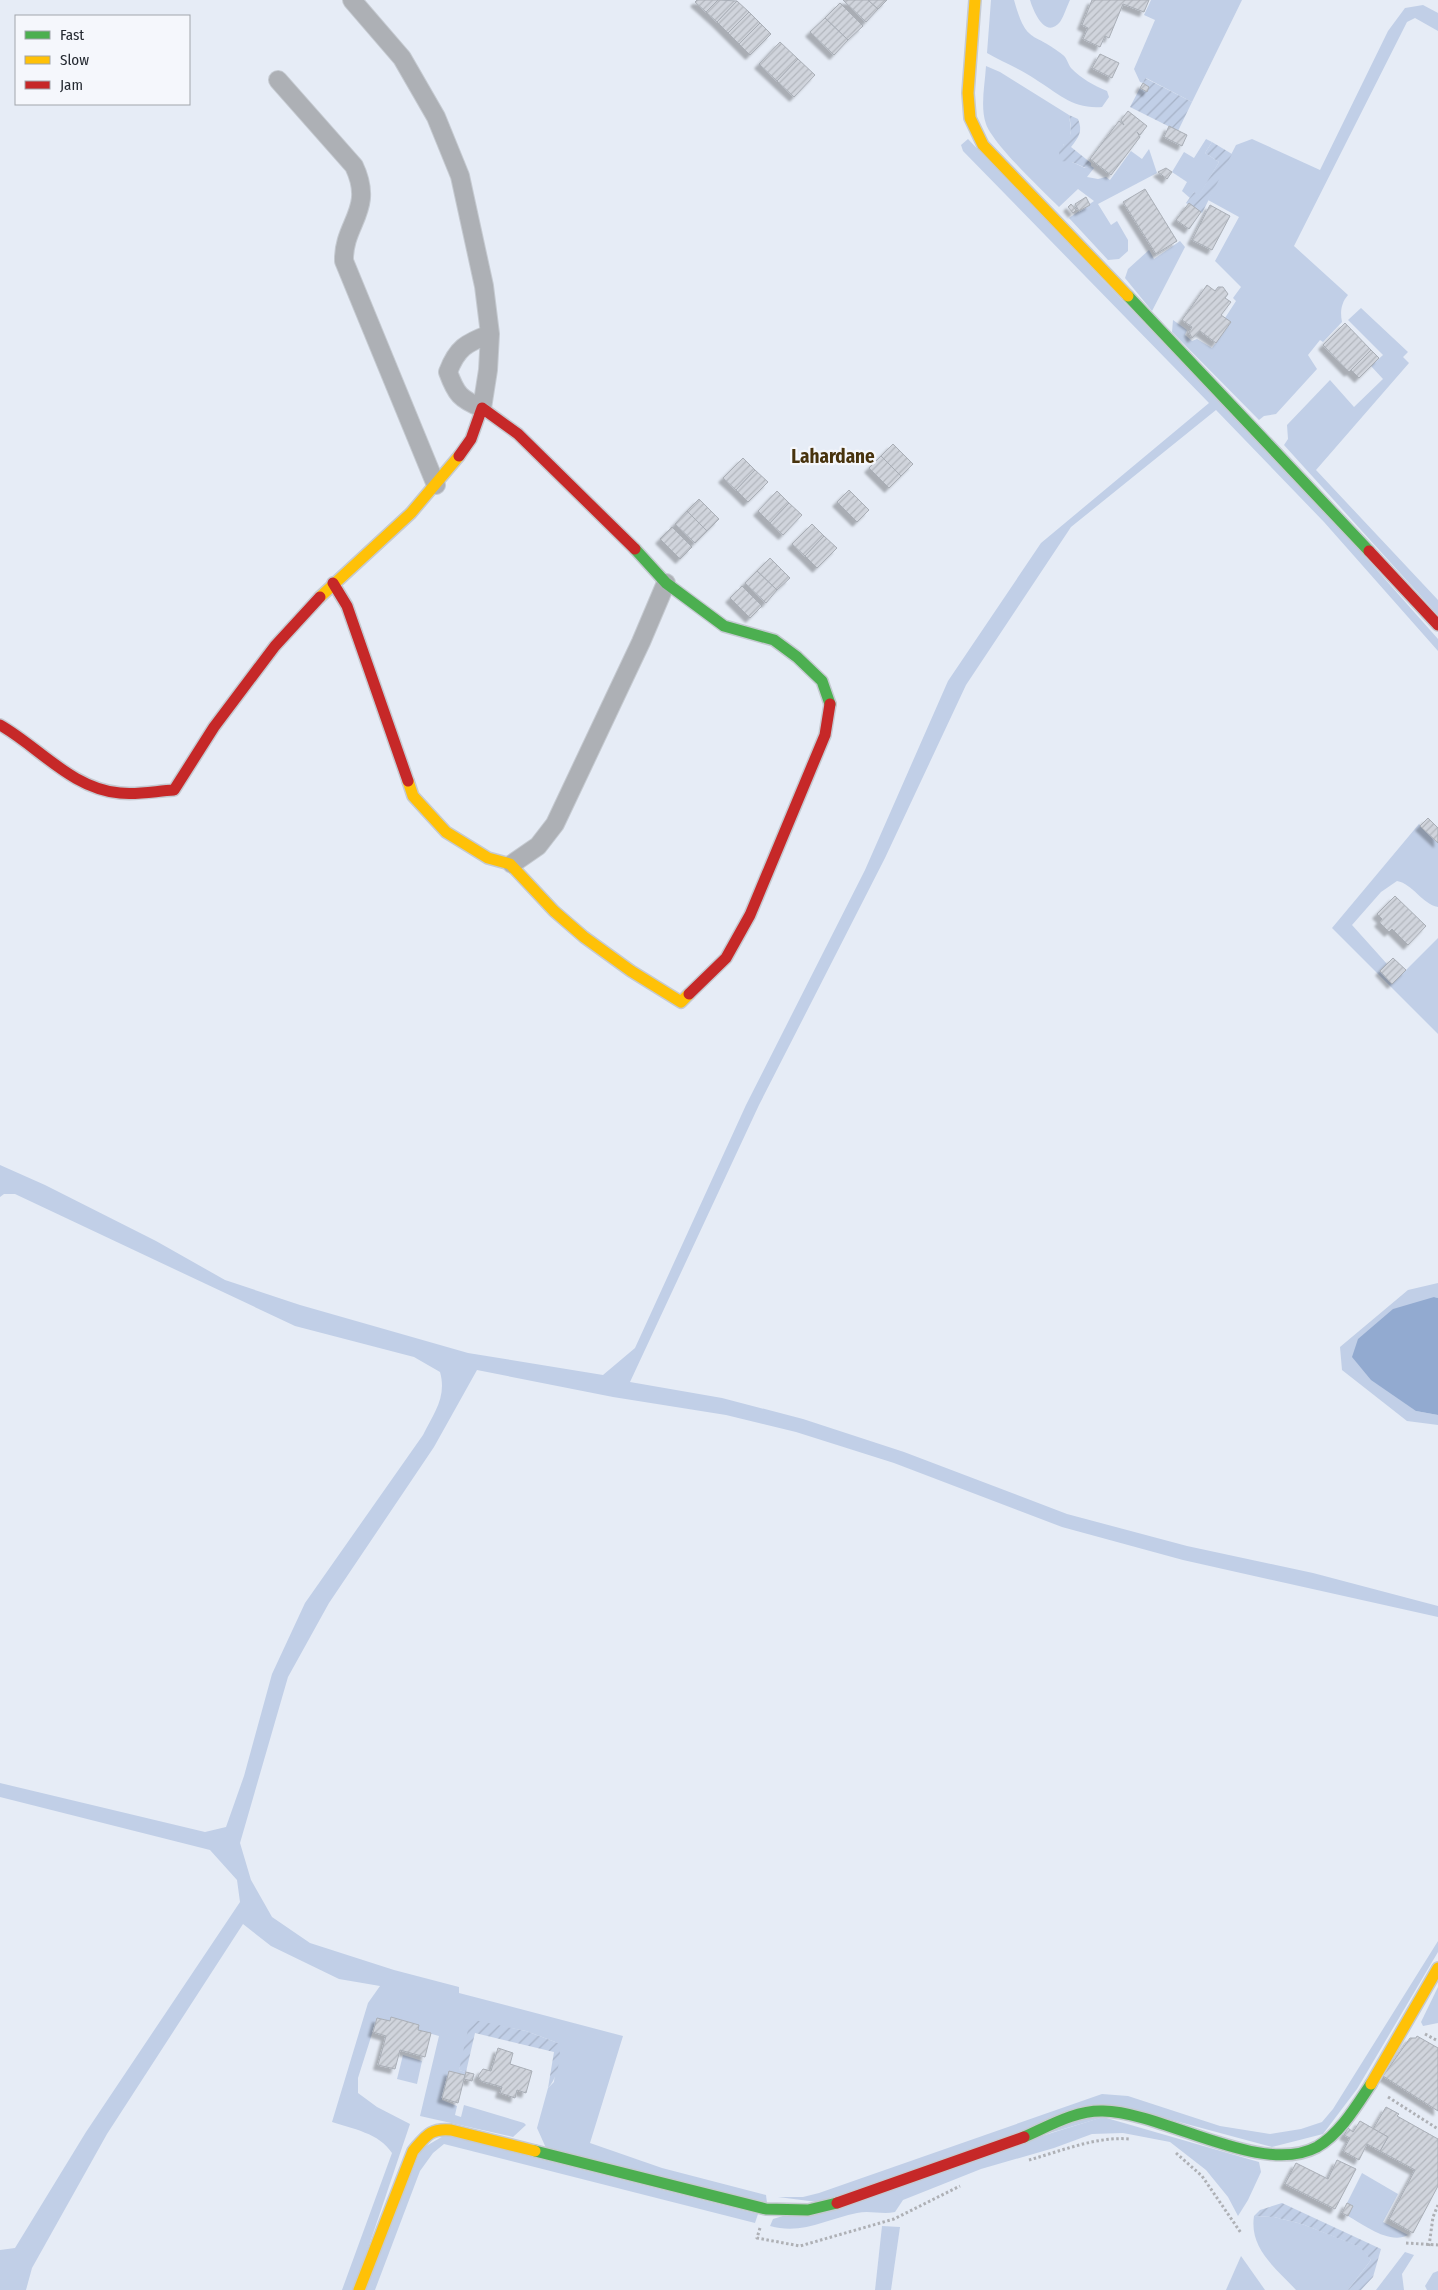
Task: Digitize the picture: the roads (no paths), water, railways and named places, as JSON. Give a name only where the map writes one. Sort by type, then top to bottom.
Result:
[{"type":"street","points":[[0,725],[18,734],[71,777],[84,784],[113,793],[174,790],[214,728],[275,646],[333,583],[411,513],[436,485],[471,438],[482,408],[488,370],[490,334],[484,286],[460,176],[436,117],[402,58],[352,0]]},
{"type":"street","points":[[975,0],[968,93],[970,118],[982,145],[1198,368],[1438,625]]},
{"type":"street","points":[[278,80],[354,166],[360,179],[362,192],[361,207],[343,247],[344,261],[436,485]]},
{"type":"street","points":[[333,583],[347,606],[413,796],[444,833],[492,860],[512,864],[553,910],[598,950],[680,1002],[726,958],[750,915],[825,735],[831,706],[822,681],[797,656],[774,640],[724,626],[666,583],[620,533],[518,434],[482,408],[467,402],[455,392],[448,372],[455,354],[471,341],[490,334]]},
{"type":"street","points":[[512,864],[538,846],[555,824],[641,642],[666,583]]},
{"type":"street","points":[[359,2290],[413,2151],[428,2134],[438,2130],[451,2130],[766,2209],[787,2211],[814,2209],[954,2164],[1078,2116],[1103,2111],[1130,2115],[1199,2137],[1273,2154],[1310,2150],[1328,2139],[1339,2129],[1369,2084],[1438,1968]]},
{"type":"district","name":"Lahardane","points":[[833,456]]}]
